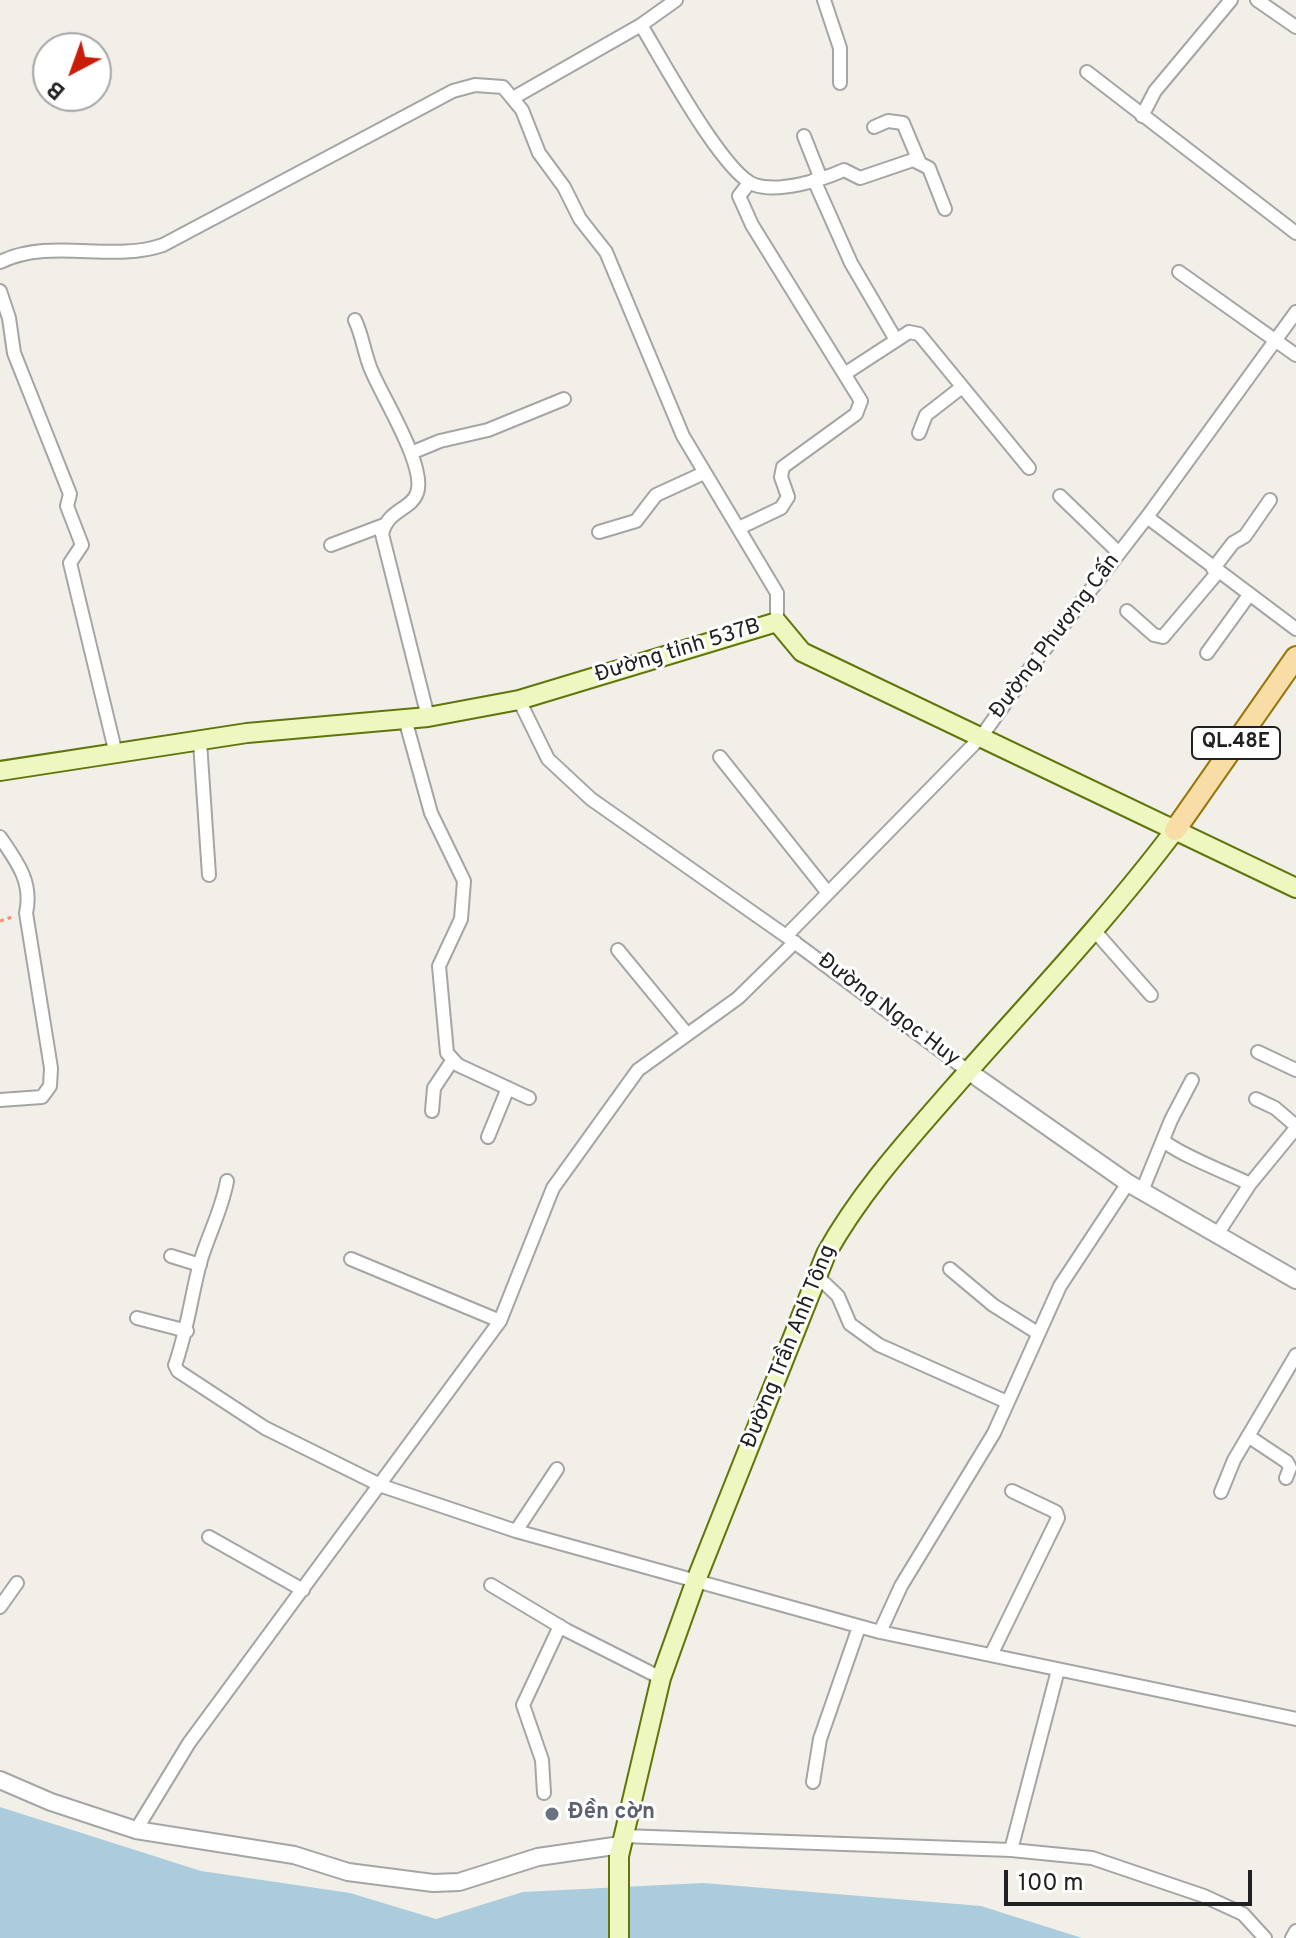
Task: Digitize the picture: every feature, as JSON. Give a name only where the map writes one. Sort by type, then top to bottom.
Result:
[{"type":"main road","name":"Đường tỉnh 537B","points":[[0,771],[247,733],[428,717],[519,700],[777,622],[802,652],[1296,888]]},
{"type":"main road","name":"Đường Trần Anh Tông","points":[[619,1938],[621,1846],[661,1678],[695,1583],[817,1276],[843,1224],[864,1193],[968,1071],[1132,887],[1295,662]]},
{"type":"street","points":[[513,98],[641,25],[676,0]]},
{"type":"street","points":[[824,0],[840,48],[840,83]]},
{"type":"street","points":[[1142,116],[1155,91],[1231,0]]},
{"type":"street","points":[[1257,0],[1296,27]]},
{"type":"street","points":[[641,25],[727,163],[749,183],[783,188],[844,170],[865,177],[913,160],[929,168],[945,209]]},
{"type":"street","points":[[1087,72],[1296,233]]},
{"type":"street","points":[[0,262],[38,250],[154,249],[453,91],[491,85],[510,91],[539,153],[564,187],[586,227],[606,252],[683,436],[777,593],[777,622]]},
{"type":"street","points":[[874,127],[888,121],[903,123],[919,161]]},
{"type":"street","points":[[804,136],[851,263],[896,340]]},
{"type":"street","points":[[739,528],[781,508],[788,497],[781,477],[786,463],[858,412],[861,401],[752,225],[739,196],[749,183]]},
{"type":"street","points":[[1179,272],[1296,355]]},
{"type":"street","points":[[0,291],[9,318],[14,353],[70,494],[67,506],[82,545],[70,563],[116,754]]},
{"type":"street","name":"Đường Phương Cấn","points":[[136,1830],[189,1743],[382,1486],[500,1321],[553,1188],[638,1070],[738,998],[828,893],[981,737],[1296,312]]},
{"type":"street","points":[[331,545],[384,525],[418,492],[411,453],[370,369],[355,320]]},
{"type":"street","points":[[846,373],[909,332],[919,334],[1029,468]]},
{"type":"street","points":[[919,433],[926,415],[962,387]]},
{"type":"street","points":[[411,453],[440,441],[488,430],[564,399]]},
{"type":"street","points":[[599,532],[636,521],[656,495],[704,473]]},
{"type":"street","points":[[1060,496],[1119,553]]},
{"type":"street","points":[[1127,611],[1154,635],[1163,637],[1233,543],[1244,538],[1270,500]]},
{"type":"street","points":[[1147,517],[1296,629]]},
{"type":"street","points":[[384,525],[382,534],[393,583],[428,717]]},
{"type":"street","points":[[1207,653],[1249,595]]},
{"type":"street","name":"Đường Ngọc Huy","points":[[519,700],[548,759],[591,799],[791,939],[968,1071],[1135,1187],[1296,1280]]},
{"type":"street","points":[[405,719],[422,789],[464,881],[461,919],[439,966],[445,1041],[452,1061],[529,1098]]},
{"type":"street","points":[[200,742],[209,875]]},
{"type":"street","points":[[720,757],[828,893]]},
{"type":"street","points":[[0,837],[19,865],[29,889],[26,913],[51,1068],[50,1086],[42,1097],[0,1100]]},
{"type":"street","points":[[1093,929],[1151,995]]},
{"type":"street","points":[[618,950],[687,1034]]},
{"type":"street","points":[[1258,1052],[1296,1070]]},
{"type":"street","points":[[432,1111],[434,1088],[452,1061]]},
{"type":"street","points":[[880,1632],[901,1586],[994,1433],[1036,1332],[1060,1286],[1135,1187],[1163,1140],[1192,1080]]},
{"type":"street","points":[[488,1137],[508,1088]]},
{"type":"street","points":[[1218,1233],[1250,1184],[1296,1127],[1275,1108],[1256,1099]]},
{"type":"street","points":[[1163,1140],[1177,1152],[1250,1184]]},
{"type":"street","points":[[227,1181],[217,1221],[200,1265],[187,1331],[175,1365],[178,1371],[265,1428],[382,1486],[516,1531],[695,1583],[880,1632],[1296,1719]]},
{"type":"street","points":[[171,1256],[200,1265]]},
{"type":"street","points":[[351,1259],[500,1321]]},
{"type":"street","points":[[950,1269],[993,1305],[1036,1332]]},
{"type":"street","points":[[817,1276],[838,1296],[850,1324],[879,1345],[1007,1402]]},
{"type":"street","points":[[137,1318],[187,1331]]},
{"type":"street","points":[[1221,1492],[1248,1436],[1296,1355]]},
{"type":"street","points":[[1248,1436],[1287,1462],[1290,1468],[1286,1478]]},
{"type":"street","points":[[516,1531],[557,1469]]},
{"type":"street","points":[[991,1655],[1058,1518],[1056,1512],[1012,1491]]},
{"type":"street","points":[[209,1537],[303,1590]]},
{"type":"street","points":[[0,1607],[17,1583]]},
{"type":"street","points":[[491,1585],[560,1626],[661,1678]]},
{"type":"street","points":[[544,1793],[542,1760],[523,1705],[560,1626]]},
{"type":"street","points":[[813,1782],[820,1739],[859,1627]]},
{"type":"street","points":[[1011,1850],[1058,1670]]},
{"type":"street","points":[[0,1780],[51,1802],[136,1830],[294,1855],[340,1871],[433,1883],[459,1882],[538,1857],[621,1846],[1011,1850],[1092,1858],[1204,1896],[1243,1914],[1265,1938]]},
{"type":"street","points":[[1292,1938],[1296,1931]]},
{"type":"water","points":[[0,1807],[201,1871],[350,1893],[436,1919],[523,1892],[703,1883],[981,1906],[1082,1938],[0,1938]]},
{"type":"place","name":"Đền cờn","points":[[552,1814]]}]
